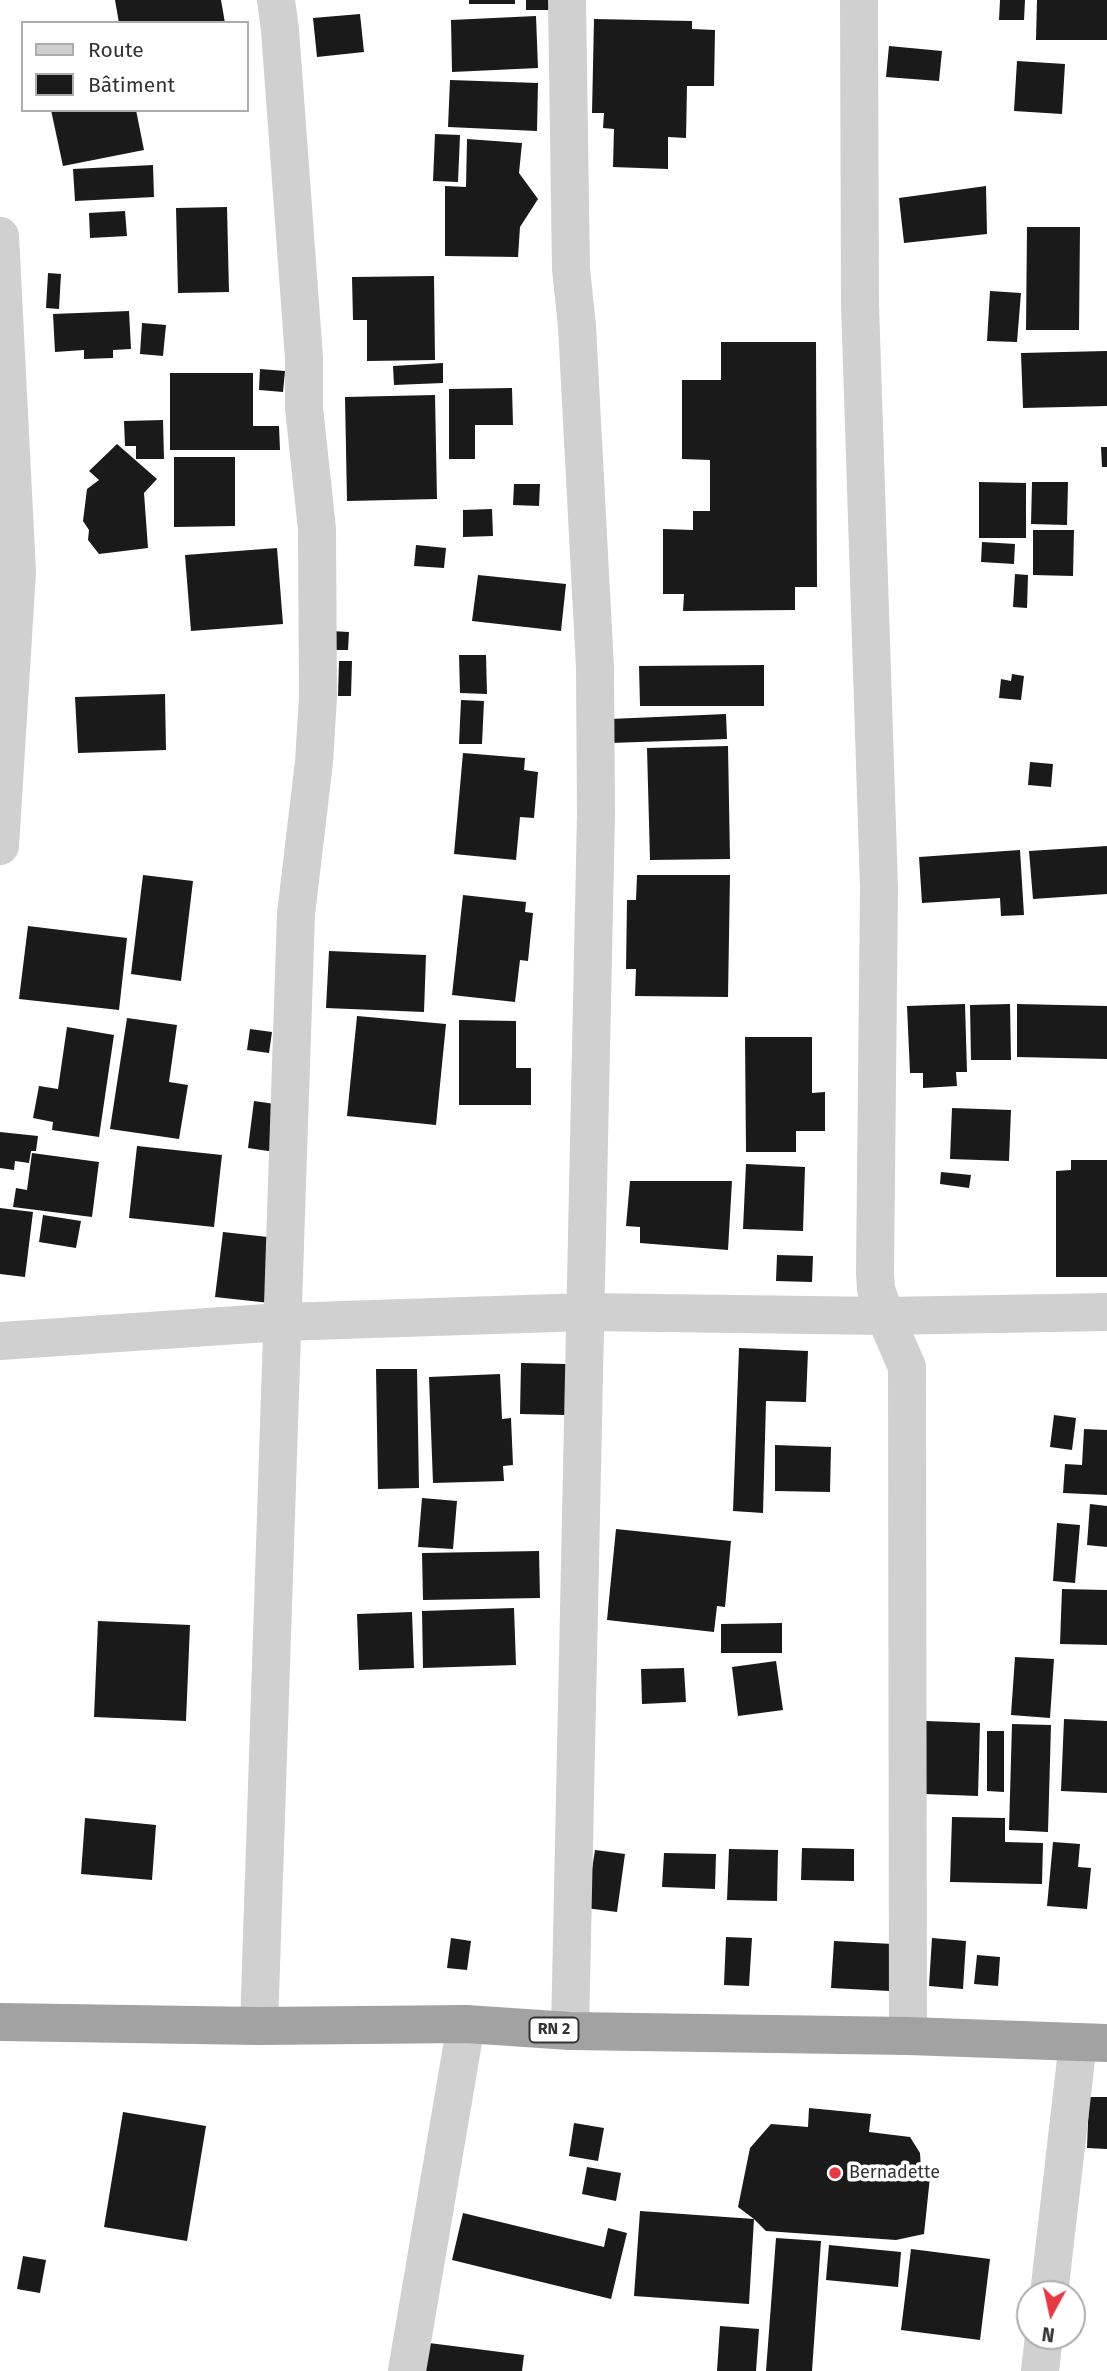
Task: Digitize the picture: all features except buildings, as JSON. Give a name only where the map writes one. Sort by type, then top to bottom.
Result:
[{"type":"highway","name":"RN 2","points":[[0,2022],[259,2026],[466,2024],[570,2031],[908,2036],[1092,2042]]},
{"type":"street","points":[[259,2026],[296,914],[314,762],[318,697],[317,529],[304,408],[304,358],[276,0]]},
{"type":"street","points":[[567,0],[571,269],[577,326],[595,668],[595,828],[570,2031]]},
{"type":"street","points":[[859,0],[860,304],[879,887],[875,1273],[876,1289],[885,1316],[907,1367],[908,2036]]},
{"type":"street","points":[[0,236],[17,572],[0,846]]},
{"type":"street","points":[[0,1341],[282,1322],[586,1312],[885,1316],[1107,1312]]},
{"type":"street","points":[[407,2371],[466,2024]]},
{"type":"street","points":[[1051,2280],[1092,2042]]},
{"type":"street","points":[[1040,2371],[1042,2350]]},
{"type":"place","name":"Bernadette","points":[[835,2173]]}]
